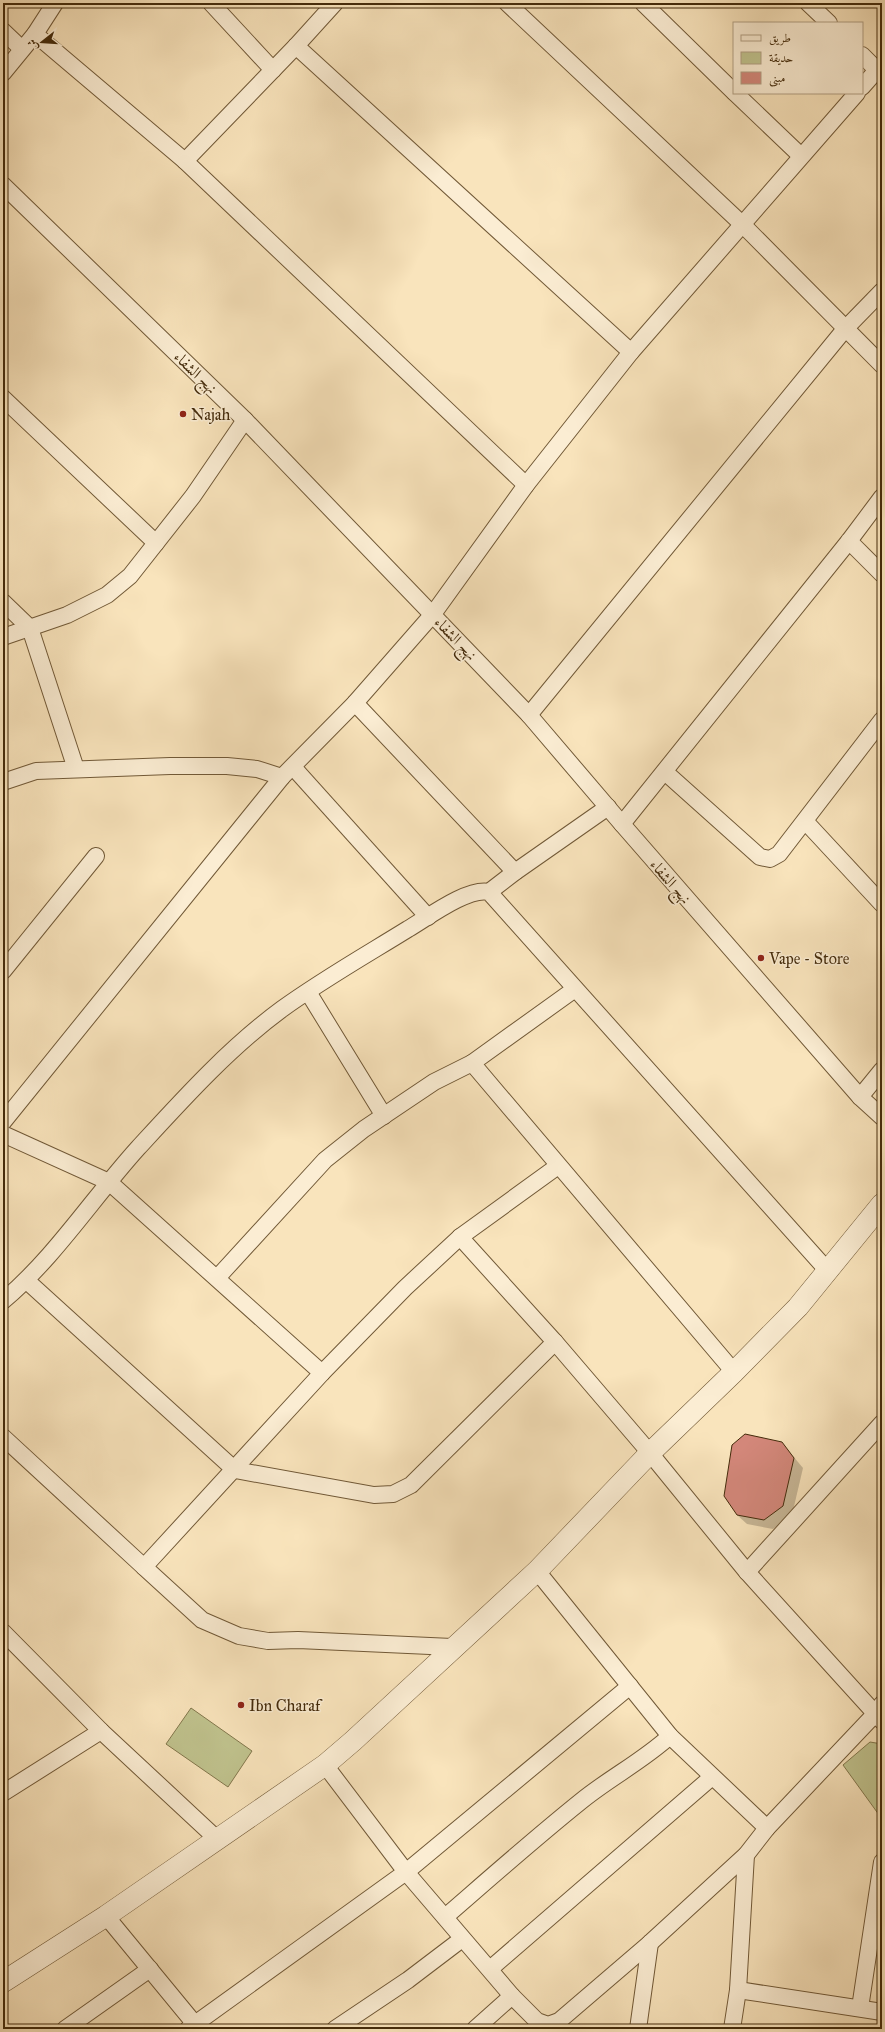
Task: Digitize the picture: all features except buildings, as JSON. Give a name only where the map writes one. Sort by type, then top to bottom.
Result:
[{"type":"street","points":[[3,73],[35,34],[55,3]]},
{"type":"street","points":[[211,3],[273,70]]},
{"type":"street","points":[[507,3],[743,225],[882,365]]},
{"type":"street","points":[[642,3],[733,90]]},
{"type":"street","points":[[808,3],[828,22]]},
{"type":"street","points":[[185,161],[296,46],[329,5]]},
{"type":"street","points":[[3,31],[22,49]]},
{"type":"street","points":[[35,34],[185,161],[526,485]]},
{"type":"street","points":[[296,46],[631,352]]},
{"type":"street","points":[[863,56],[880,72],[863,86]]},
{"type":"street","points":[[737,94],[801,156]]},
{"type":"street","points":[[3,1122],[287,772],[355,703],[433,614],[526,485],[631,352],[856,94]]},
{"type":"street","name":"نهج الشفاء","points":[[3,186],[245,420],[529,715],[860,1097],[882,1117]]},
{"type":"street","points":[[529,715],[845,328],[882,291]]},
{"type":"street","points":[[3,398],[156,543]]},
{"type":"street","points":[[3,637],[67,615],[107,595],[130,576],[193,496],[245,420]]},
{"type":"street","points":[[622,824],[849,541],[882,497]]},
{"type":"street","points":[[849,541],[882,574]]},
{"type":"street","points":[[3,602],[30,628],[76,769]]},
{"type":"street","points":[[355,703],[515,872]]},
{"type":"street","points":[[665,772],[760,856],[770,859],[779,854],[882,720]]},
{"type":"street","points":[[3,782],[36,771],[76,769],[227,766],[287,772],[428,917]]},
{"type":"street","points":[[489,892],[608,807]]},
{"type":"street","points":[[805,821],[882,904]]},
{"type":"street","points":[[3,971],[96,856]]},
{"type":"street","points":[[3,1301],[27,1281],[138,1149],[222,1060],[282,1010],[308,992],[428,917],[468,894],[483,891],[489,892],[827,1270]]},
{"type":"street","points":[[217,1278],[325,1160],[384,1116],[434,1082],[472,1063],[575,989]]},
{"type":"street","points":[[308,992],[384,1116]]},
{"type":"street","points":[[472,1063],[734,1372]]},
{"type":"street","points":[[860,1097],[882,1070]]},
{"type":"street","points":[[3,1134],[109,1182],[322,1373]]},
{"type":"street","points":[[144,1567],[235,1470],[322,1373],[405,1288],[460,1237],[558,1166]]},
{"type":"street","points":[[3,1982],[106,1916],[325,1765],[405,1694],[452,1647],[537,1571],[650,1453],[734,1372],[798,1307],[882,1204]]},
{"type":"street","points":[[325,1765],[406,1872],[512,1996],[537,2021],[547,2027],[559,2021],[650,1943],[746,1855],[767,1828],[880,1713],[747,1572],[650,1453],[555,1342],[460,1237]]},
{"type":"street","points":[[27,1281],[235,1470],[374,1495],[393,1494],[411,1485],[555,1342]]},
{"type":"street","points":[[747,1572],[882,1423]]},
{"type":"street","points":[[3,1437],[202,1620],[239,1636],[268,1641],[298,1640],[452,1647]]},
{"type":"street","points":[[537,1571],[670,1736],[767,1828]]},
{"type":"street","points":[[3,1632],[101,1731],[217,1839]]},
{"type":"street","points":[[106,1916],[150,1969],[194,2027],[406,1872],[630,1686]]},
{"type":"street","points":[[3,1793],[101,1731]]},
{"type":"street","points":[[445,1916],[581,1802],[618,1773],[651,1754],[670,1736]]},
{"type":"street","points":[[490,1969],[712,1777]]},
{"type":"street","points":[[732,2029],[738,1990],[746,1855]]},
{"type":"street","points":[[860,2008],[882,1862]]},
{"type":"street","points":[[335,2029],[408,1980],[462,1938]]},
{"type":"street","points":[[638,2029],[650,1943]]},
{"type":"street","points":[[65,2029],[150,1969]]},
{"type":"street","points":[[738,1990],[882,2012]]},
{"type":"street","points":[[475,2029],[512,1996]]},
{"type":"green space","points":[[191,1708],[252,1751],[228,1787],[166,1744]]},
{"type":"green space","points":[[870,1742],[882,1744],[882,1819],[843,1765]]},
{"type":"place","name":"Najah","points":[[183,414]]},
{"type":"place","name":"Vape - Store","points":[[761,958]]},
{"type":"place","name":"Ibn Charaf","points":[[241,1705]]}]
